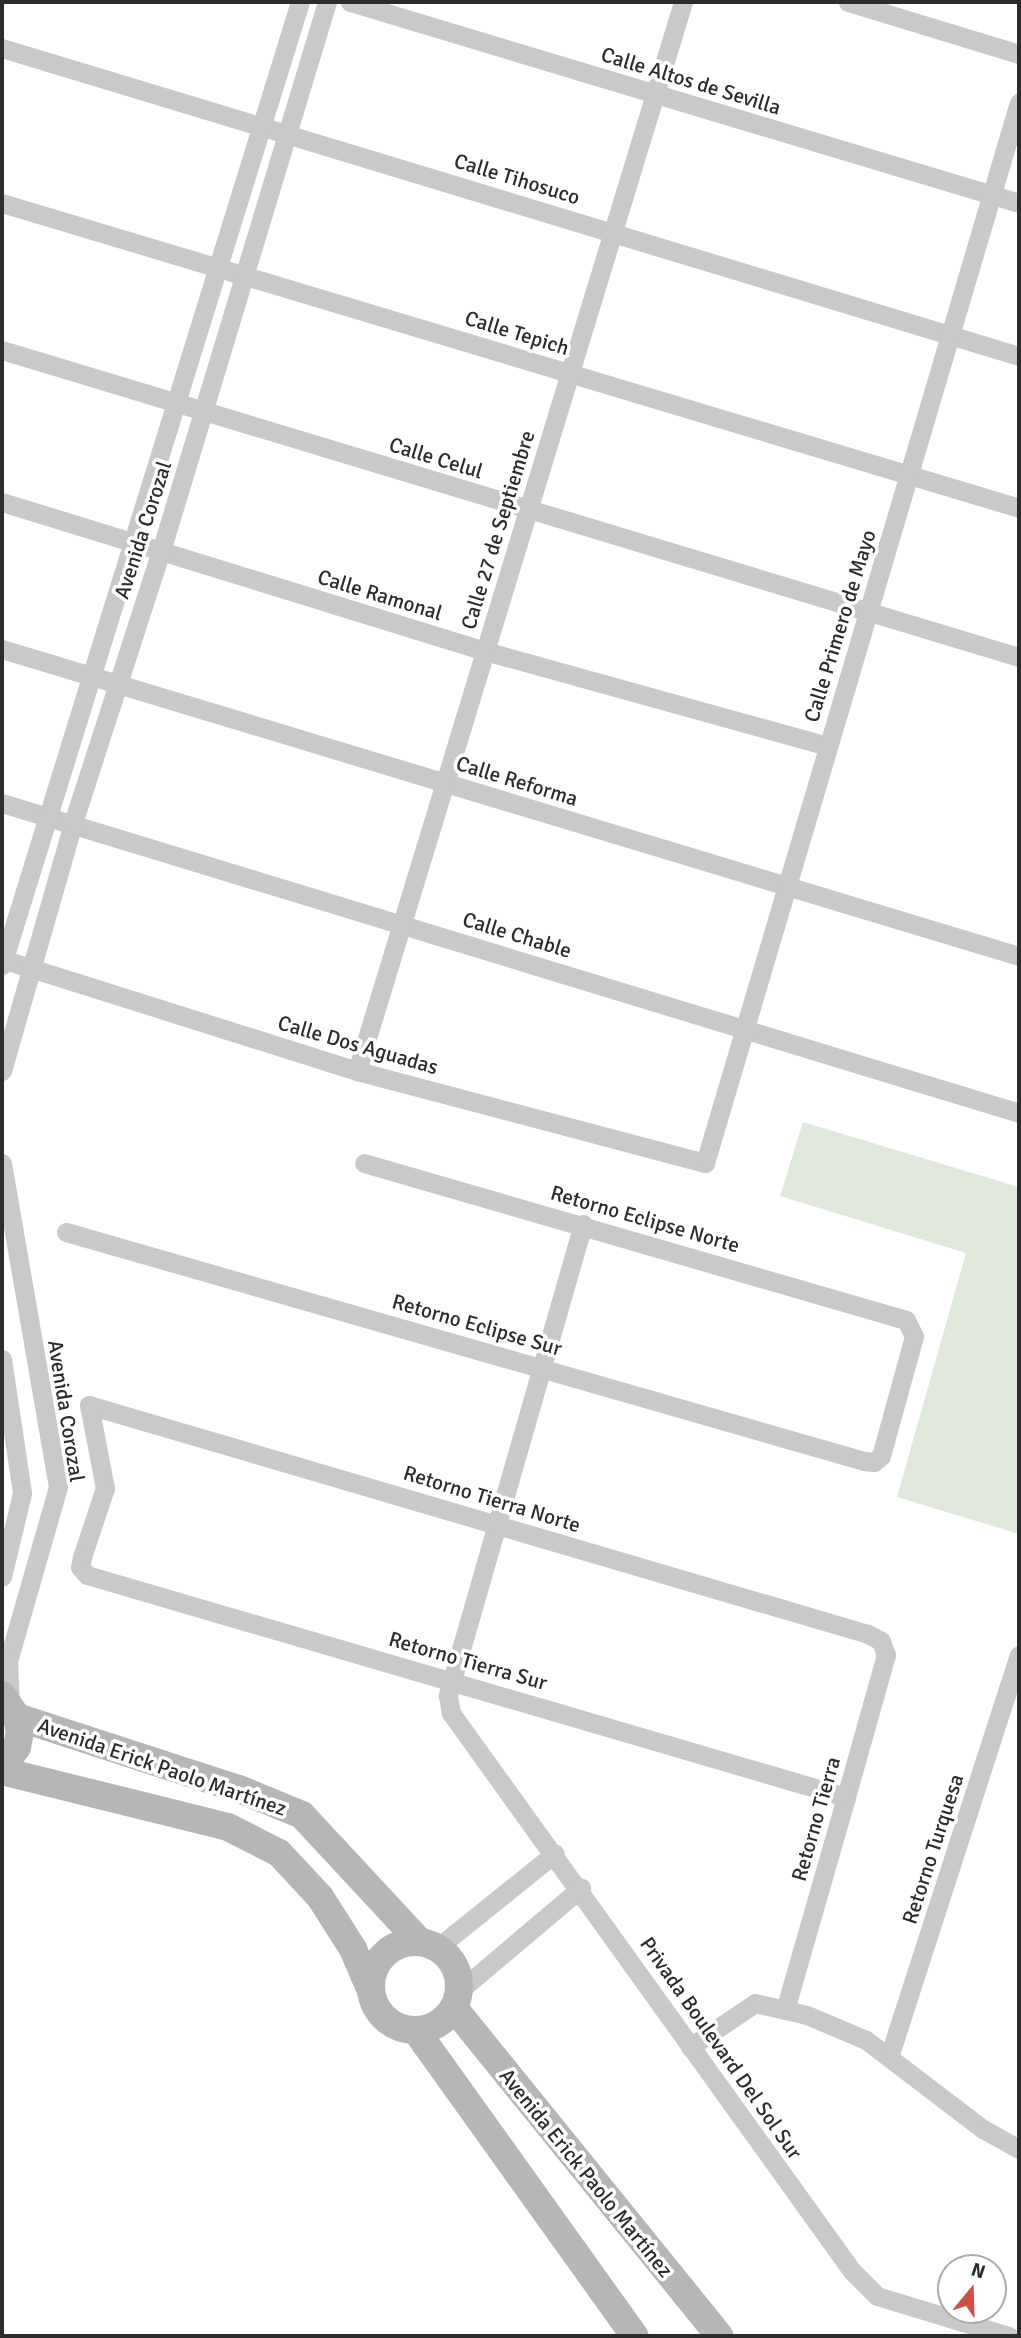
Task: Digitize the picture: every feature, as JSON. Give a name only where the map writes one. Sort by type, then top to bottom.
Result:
[{"type":"street","name":"Avenida Corozal","points":[[2,961],[135,544],[300,2]]},
{"type":"street","name":"Avenida Corozal","points":[[2,1071],[73,823],[162,551],[327,2]]},
{"type":"street","name":"Calle Altos de Sevilla","points":[[350,2],[1019,203]]},
{"type":"street","name":"Calle 27 de Septiembre","points":[[358,1071],[683,2]]},
{"type":"street","points":[[848,2],[1019,54]]},
{"type":"street","name":"Calle Tihosuco","points":[[2,48],[1019,356]]},
{"type":"street","name":"Calle Primero de Mayo","points":[[705,1163],[747,1029],[1019,102]]},
{"type":"street","name":"Calle Tepich","points":[[2,202],[219,270],[570,372],[1019,508]]},
{"type":"street","name":"Calle Celul","points":[[2,350],[177,406],[1019,657]]},
{"type":"street","name":"Calle Ramonal","points":[[2,502],[485,651],[828,746]]},
{"type":"street","name":"Calle Reforma","points":[[2,649],[1019,956]]},
{"type":"street","name":"Calle Chable","points":[[2,803],[1019,1113]]},
{"type":"street","name":"Calle Dos Aguadas","points":[[2,961],[358,1071],[705,1163]]},
{"type":"street","name":"Avenida Corozal","points":[[2,1163],[58,1487],[8,1661],[10,1705]]},
{"type":"street","name":"Retorno Eclipse Norte","points":[[363,1163],[583,1224],[912,1325],[914,1336],[881,1456],[874,1462]]},
{"type":"street","points":[[452,1679],[583,1224]]},
{"type":"street","name":"Retorno Eclipse Sur","points":[[66,1231],[874,1462]]},
{"type":"street","points":[[2,1359],[22,1493],[2,1577]]},
{"type":"street","name":"Retorno Tierra Norte","points":[[80,1567],[105,1488],[89,1405],[868,1634],[881,1641]]},
{"type":"street","name":"Retorno Tierra Sur","points":[[80,1567],[87,1575],[452,1679],[846,1797]]},
{"type":"street","name":"Retorno Tierra","points":[[785,2010],[886,1655],[881,1641]]},
{"type":"street","name":"Retorno Turquesa","points":[[889,2057],[1019,1655]]},
{"type":"street","name":"Privada Boulevard Del Sol Sur","points":[[452,1679],[447,1696],[451,1713],[581,1888],[690,2047],[852,2271],[877,2296],[1009,2336]]},
{"type":"street","points":[[2,1770],[17,1747],[10,1705]]},
{"type":"street","name":"Avenida Erick Paolo Martínez","points":[[10,1705],[239,1789],[302,1815],[428,1945]]},
{"type":"street","name":"Avenida Erick Paolo Martínez","points":[[2,1770],[228,1827],[279,1853],[320,1897],[353,1949],[371,1991]]},
{"type":"street","points":[[555,1853],[428,1945],[389,1950],[372,1975],[371,1991],[377,2009],[390,2023],[417,2032],[635,2336]]},
{"type":"street","points":[[417,2032],[443,2021],[457,2000],[581,1888]]},
{"type":"street","points":[[428,1945],[450,1959],[457,2000]]},
{"type":"street","name":"Avenida Erick Paolo Martínez","points":[[457,2000],[719,2336]]},
{"type":"street","points":[[690,2047],[755,2003],[785,2010],[866,2039],[983,2129],[1019,2148]]},
{"type":"shaded area","points":[[803,1122],[1019,1187],[1019,1534],[897,1497],[966,1253],[780,1196]]}]
